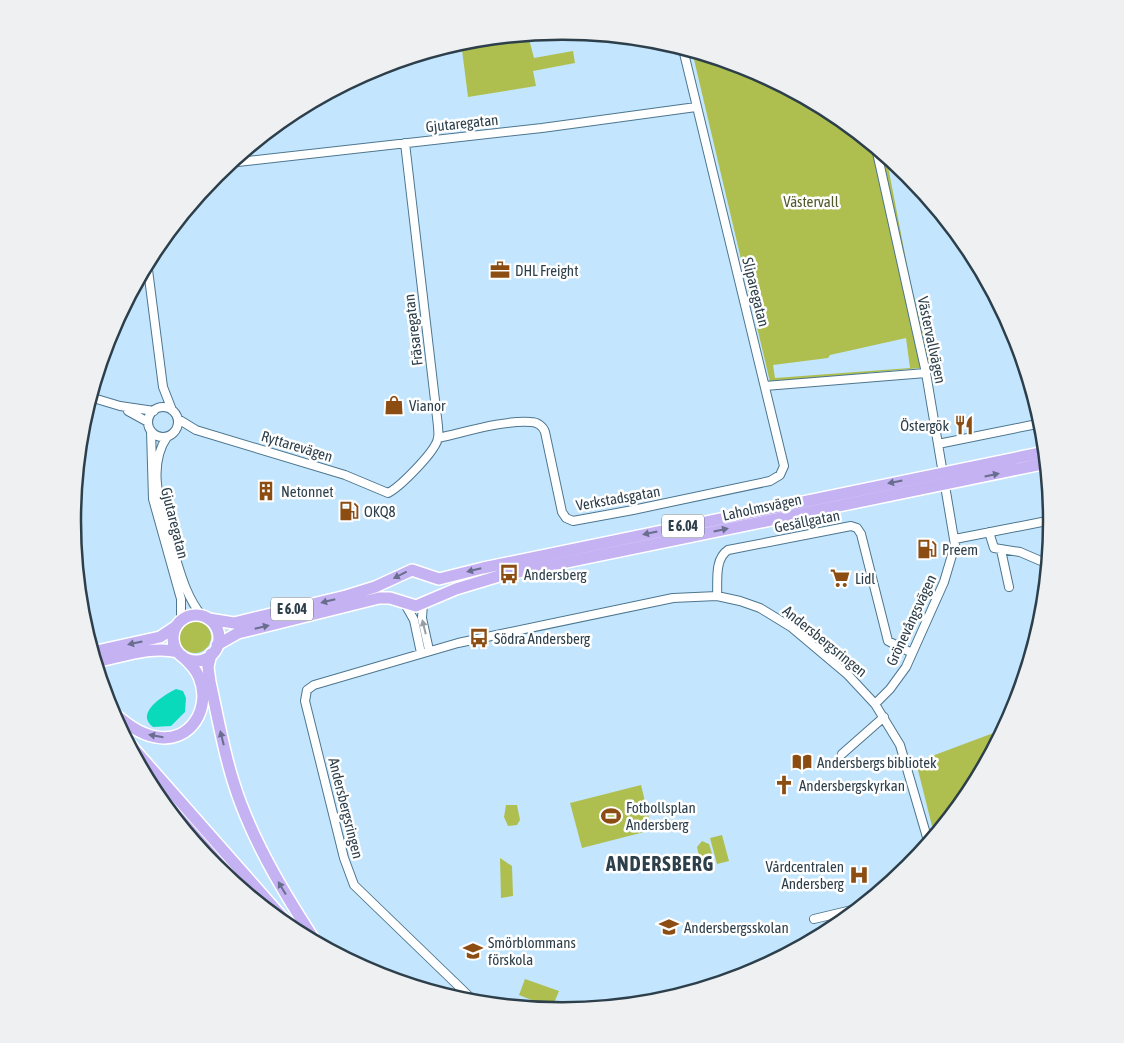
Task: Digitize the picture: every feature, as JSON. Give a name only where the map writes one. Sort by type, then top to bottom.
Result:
[{"type":"highway","name":"Laholmsvägen","points":[[98,651],[160,637],[191,615],[234,623],[375,587],[412,570],[435,579],[449,578],[483,568],[1038,453]]},
{"type":"highway","name":"Laholmsvägen","points":[[101,661],[160,650],[198,660],[238,633],[379,598],[390,598],[413,606],[466,585],[504,575],[1040,464]]},
{"type":"highway","points":[[425,602],[430,588],[426,574]]},
{"type":"highway","points":[[206,617],[217,631],[214,650],[208,667],[210,682],[240,802],[274,876],[309,931]]},
{"type":"highway","points":[[124,721],[133,728],[156,737],[171,738],[185,732],[198,718],[203,700],[199,677],[180,654],[173,640],[178,624]]},
{"type":"highway","points":[[144,761],[271,904]]},
{"type":"street","name":"Sliparegatan","points":[[686,56],[696,107],[765,386]]},
{"type":"street","name":"Gjutaregatan","points":[[242,161],[542,128],[696,107]]},
{"type":"street","name":"Fräsaregatan","points":[[405,143],[438,438]]},
{"type":"street","name":"Västervallvägen","points":[[878,158],[926,373],[944,485],[955,538]]},
{"type":"street","points":[[97,399],[120,406],[172,410],[164,387],[149,275]]},
{"type":"street","points":[[765,386],[926,373]]},
{"type":"street","name":"Verkstadsgatan","points":[[438,438],[499,426],[531,422],[541,425],[546,432],[562,512],[570,520],[580,521],[770,481],[780,475],[784,466],[765,386]]},
{"type":"street","points":[[148,422],[156,410],[164,387]]},
{"type":"street","points":[[120,406],[148,422],[151,431],[158,436],[167,437]]},
{"type":"street","name":"Ryttarevägen","points":[[172,410],[178,419],[196,430],[355,478],[388,493],[396,488],[426,457],[438,438]]},
{"type":"street","points":[[175,432],[178,419]]},
{"type":"street","points":[[938,444],[1033,425]]},
{"type":"street","name":"Ryttarevägen","points":[[167,437],[175,432],[196,430]]},
{"type":"street","name":"Gjutaregatan","points":[[151,431],[153,499],[181,599],[178,624]]},
{"type":"street","name":"Gjutaregatan","points":[[167,437],[158,458],[157,480],[160,501],[185,590],[190,600],[206,617]]},
{"type":"street","points":[[955,538],[1044,522]]},
{"type":"street","name":"Gesällgatan","points":[[717,596],[719,561],[723,553],[728,550],[851,526],[857,528],[860,534],[888,641],[912,653]]},
{"type":"street","points":[[989,532],[994,548],[1020,552],[1041,561]]},
{"type":"street","name":"Grönevångsvägen","points":[[875,704],[897,681],[912,653],[950,565],[955,538]]},
{"type":"street","points":[[1001,550],[1009,587]]},
{"type":"street","name":"Andersbergsringen","points":[[466,994],[354,885],[344,858],[305,701],[306,692],[314,685],[425,652],[673,598],[717,596],[747,604],[782,620],[848,675],[875,704],[900,745],[927,836]]},
{"type":"street","points":[[425,602],[422,618],[425,652]]},
{"type":"street","points":[[405,604],[414,620],[425,652]]},
{"type":"street","points":[[842,754],[884,718]]},
{"type":"street","points":[[814,919],[843,912]]},
{"type":"green space","points":[[530,41],[534,58],[573,51],[575,63],[533,71],[536,86],[468,97],[462,50]]},
{"type":"green space","name":"Västervall","points":[[694,58],[746,77],[803,105],[830,121],[888,168],[910,280],[931,367],[770,382]],"holes":[[[906,338],[910,368],[775,378],[773,365],[828,358],[830,355]]]},
{"type":"green space","points":[[195,621],[201,622],[206,626],[210,631],[210,643],[206,648],[201,652],[195,653],[189,652],[184,648],[180,643],[179,637],[180,631],[184,626],[189,622]]},
{"type":"green space","points":[[995,732],[962,789],[944,815],[936,825],[932,826],[916,762]]},
{"type":"green space","name":"Fotbollsplan Andersberg","points":[[641,785],[652,830],[582,848],[570,803]]},
{"type":"green space","points":[[506,805],[517,805],[520,820],[517,825],[508,826],[504,817]]},
{"type":"green space","points":[[722,835],[729,861],[717,864],[710,838]]},
{"type":"green space","points":[[702,841],[709,844],[714,860],[708,866],[701,864],[697,847]]},
{"type":"green space","points":[[500,858],[512,866],[513,896],[501,898]]},
{"type":"green space","points":[[525,979],[559,991],[554,1003],[537,1002],[519,995]]},
{"type":"shaded area","points":[[176,689],[183,691],[186,698],[185,712],[171,726],[153,727],[148,722],[149,710],[158,700]]},
{"type":"place","name":"DHL Freight","points":[[500,270]]},
{"type":"place","name":"Vianor","points":[[394,405]]},
{"type":"place","name":"Östergök","points":[[964,425]]},
{"type":"place","name":"Netonnet","points":[[266,491]]},
{"type":"place","name":"OKQ8","points":[[349,511]]},
{"type":"place","name":"Preem","points":[[927,549]]},
{"type":"place","name":"Andersberg","points":[[509,574]]},
{"type":"place","name":"Lidl","points":[[840,578]]},
{"type":"place","name":"Södra Andersberg","points":[[479,638]]},
{"type":"place","name":"Andersbergs bibliotek","points":[[802,762]]},
{"type":"place","name":"Andersbergskyrkan","points":[[784,785]]},
{"type":"place","name":"Fotbollsplan Andersberg","points":[[611,816]]},
{"type":"place","name":"Vårdcentralen Andersberg","points":[[859,875]]},
{"type":"place","name":"Andersbergsskolan","points":[[669,927]]},
{"type":"place","name":"Smörblommans förskola","points":[[473,951]]},
{"type":"district","name":"ANDERSBERG","points":[[660,863]]}]
